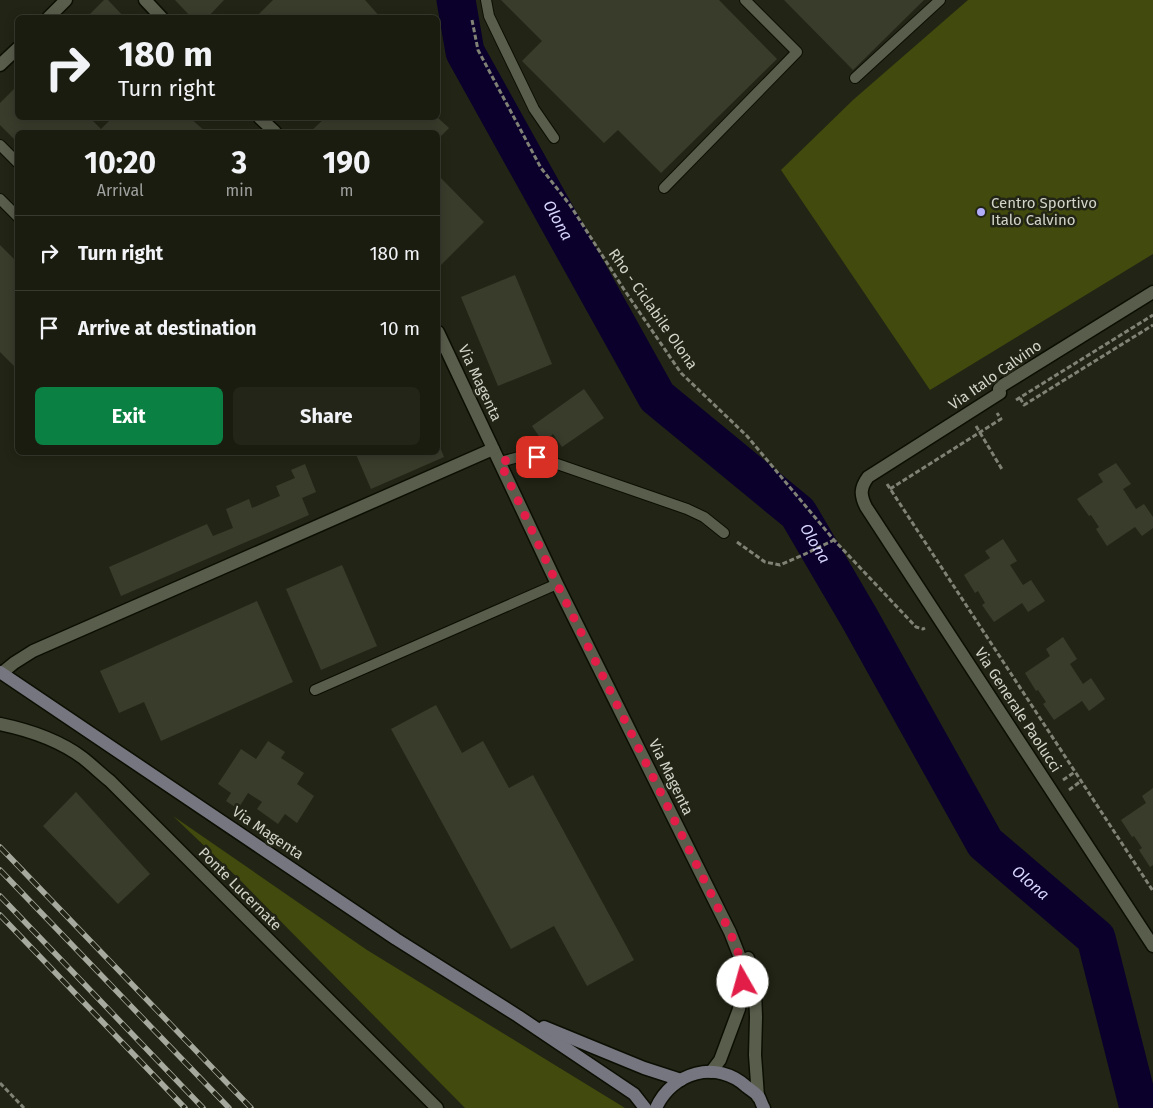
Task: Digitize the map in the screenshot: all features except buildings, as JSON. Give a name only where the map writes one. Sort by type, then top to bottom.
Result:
[{"type":"street","points":[[51,15],[66,0]]},
{"type":"street","points":[[145,0],[159,15]]},
{"type":"street","points":[[0,65],[15,51]]},
{"type":"street","points":[[262,120],[273,130]]},
{"type":"street","name":"Via Italo Calvino","points":[[862,490],[868,477],[1000,394],[999,389],[1003,385],[1153,292]]},
{"type":"street","name":"Via Magenta","points":[[440,336],[557,584],[730,932],[741,960],[743,982],[739,1009],[720,1060],[710,1072]]},
{"type":"street","name":"Via Magenta","points":[[493,449],[33,651],[1,673],[396,939],[518,1016],[634,1094],[645,1108]]},
{"type":"street","name":"Via Generale Paolucci","points":[[862,490],[862,498],[866,507],[1153,946]]},
{"type":"street","name":"Ponte Lucernate","points":[[0,724],[17,727],[62,745],[82,758],[110,782],[437,1108]]},
{"type":"street","name":"Via Magenta","points":[[730,932],[747,955],[755,991],[755,1055],[761,1102]]},
{"type":"street","name":"Via Magenta","points":[[518,1016],[644,1068],[680,1080]]},
{"type":"street","points":[[656,1108],[666,1091],[680,1080],[692,1075],[710,1072],[731,1076],[740,1081],[761,1102]]},
{"type":"lane","points":[[486,0],[489,16],[534,110],[554,138]]},
{"type":"lane","points":[[664,188],[797,52],[745,0]]},
{"type":"lane","points":[[855,78],[940,0]]},
{"type":"lane","points":[[0,146],[15,160]]},
{"type":"lane","points":[[0,199],[15,214]]},
{"type":"lane","points":[[500,462],[526,455],[537,457],[687,509],[704,517],[724,533]]},
{"type":"lane","points":[[315,690],[557,584]]},
{"type":"path","name":"Rho - Ciclabile Olona","points":[[471,17],[478,50],[542,168],[570,205],[625,291],[681,373],[747,436],[834,540],[916,627],[922,629],[940,620]]},
{"type":"path","points":[[1153,315],[1020,398],[1024,405],[1153,325]]},
{"type":"path","points":[[890,489],[1001,419],[997,412],[990,417]]},
{"type":"path","points":[[968,414],[1002,471]]},
{"type":"path","points":[[968,431],[983,421]]},
{"type":"path","points":[[881,485],[886,482],[1153,891]]},
{"type":"path","points":[[724,533],[765,562],[780,565],[834,540]]},
{"type":"path","points":[[1059,783],[1075,772]]},
{"type":"path","points":[[1065,792],[1081,781]]},
{"type":"path","points":[[0,1083],[24,1108]]},
{"type":"green space","name":"Centro Sportivo Italo Calvino","points":[[968,0],[1153,0],[1153,254],[930,390],[781,170],[853,100]]},
{"type":"green space","points":[[173,816],[367,950],[625,1108],[465,1108],[238,878]]},
{"type":"waterway","name":"Olona","points":[[456,0],[465,52],[657,397],[798,513],[860,619],[985,843],[1096,938],[1139,1108]]},
{"type":"railway","points":[[0,847],[251,1108]]},
{"type":"railway","points":[[0,870],[229,1108]]},
{"type":"railway","points":[[0,896],[203,1108]]},
{"type":"railway","points":[[0,915],[185,1108]]},
{"type":"place","name":"Centro Sportivo Italo Calvino","points":[[981,212]]},
{"type":"route","points":[[537,457],[526,455],[500,462],[557,584],[730,932],[741,960],[743,982]]}]
